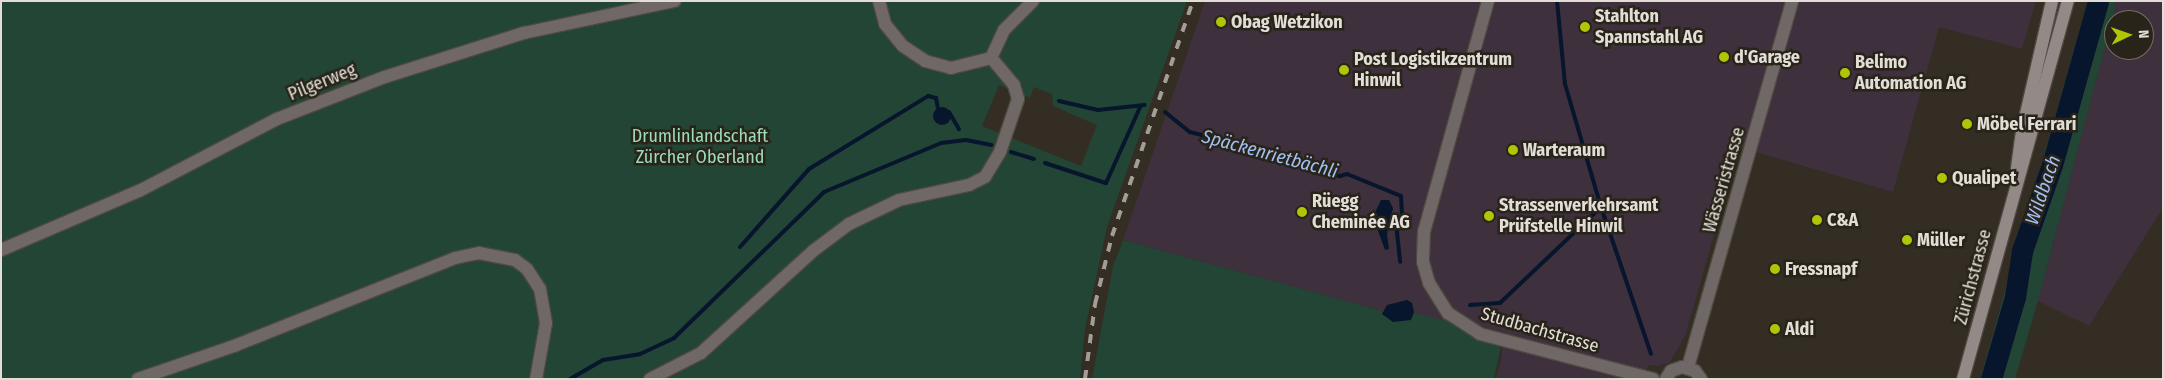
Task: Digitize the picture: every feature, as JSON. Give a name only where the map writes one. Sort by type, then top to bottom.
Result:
[{"type":"main road","name":"Zürichstrasse","points":[[2016,185],[2022,131],[2052,1]]},
{"type":"main road","name":"Zürichstrasse","points":[[1964,379],[2016,185],[2027,156],[2068,1]]},
{"type":"street","name":"Pilgerweg","points":[[1,250],[141,190],[277,119],[384,77],[524,33],[675,1]]},
{"type":"street","points":[[879,1],[880,12],[888,30],[903,46],[925,60],[958,68],[991,58],[1004,30],[1033,1]]},
{"type":"street","name":"Studbachstrasse","points":[[1488,1],[1424,231],[1423,262],[1429,283],[1448,312],[1480,334],[1653,379]]},
{"type":"street","name":"Wässeristrasse","points":[[1688,368],[1792,1]]},
{"type":"street","points":[[650,379],[701,353],[813,251],[849,224],[899,200],[969,185],[985,177],[1000,152],[1018,99],[1014,85],[991,58]]},
{"type":"street","points":[[138,379],[257,337],[455,258],[479,253],[515,260],[527,269],[540,289],[546,323],[536,379]]},
{"type":"street","points":[[1666,379],[1676,368],[1688,368],[1701,379]]},
{"type":"shaded area","points":[[1205,1],[2036,1],[2022,49],[1939,27],[1893,192],[1739,147],[1685,336],[1670,362],[1658,366],[1648,365],[1645,379],[1496,379],[1502,357],[1502,340],[1393,322],[1379,310],[1123,240]]},
{"type":"shaded area","points":[[2117,1],[2163,1],[2163,208],[2089,326],[2038,301],[2104,50],[2104,60],[2154,60],[2154,10],[2115,10]]},
{"type":"green space","name":"Drumlinlandschaft Zürcher Oberland","points":[[1,1],[1187,1],[1107,227],[1085,329],[1080,379],[1,379]],"holes":[[[999,85],[1030,98],[1034,87],[1052,94],[1053,106],[1097,125],[1081,166],[982,126]]]},
{"type":"green space","points":[[2088,1],[2117,1],[2115,10],[2104,10],[2104,50],[2038,301],[2015,379],[1980,379]]},
{"type":"green space","points":[[1123,240],[1379,310],[1393,322],[1413,313],[1461,324],[1502,340],[1494,379],[1092,379],[1113,266]]},
{"type":"water","points":[[942,107],[948,110],[951,116],[948,122],[942,125],[936,122],[933,116],[936,110]]},
{"type":"water","points":[[1381,200],[1389,200],[1393,208],[1387,234],[1389,249],[1385,250],[1373,217]]},
{"type":"water","points":[[1407,300],[1412,303],[1414,312],[1411,320],[1393,322],[1382,314],[1387,305]]},
{"type":"waterway","points":[[1557,1],[1565,84],[1601,207],[1651,354]]},
{"type":"waterway","name":"Wildbach","points":[[1991,379],[2015,297],[2022,251],[2052,165],[2098,1]]},
{"type":"waterway","points":[[740,247],[809,169],[928,96],[936,98],[938,108]]},
{"type":"waterway","name":"Späckenrietbächli","points":[[1059,101],[1098,110],[1145,105]]},
{"type":"waterway","points":[[1045,163],[1106,183],[1141,105]]},
{"type":"waterway","points":[[949,112],[959,129]]},
{"type":"waterway","name":"Späckenrietbächli","points":[[1165,112],[1190,132],[1260,150],[1313,169],[1340,176],[1347,174],[1401,196],[1402,214],[1397,232],[1400,262]]},
{"type":"waterway","points":[[570,379],[603,360],[640,354],[674,338],[824,192],[941,143],[966,140],[992,145]]},
{"type":"waterway","points":[[1011,152],[1034,159]]},
{"type":"waterway","points":[[1470,305],[1500,303],[1601,207]]},
{"type":"railway","points":[[1085,379],[1095,304],[1112,236],[1193,1]]},
{"type":"place","name":"Obag Wetzikon","points":[[1221,22]]},
{"type":"place","name":"Stahlton Spannstahl AG","points":[[1585,27]]},
{"type":"place","name":"d'Garage","points":[[1724,57]]},
{"type":"place","name":"Post Logistikzentrum Hinwil","points":[[1344,70]]},
{"type":"place","name":"Belimo Automation AG","points":[[1845,73]]},
{"type":"place","name":"Möbel Ferrari","points":[[1967,124]]},
{"type":"place","name":"Warteraum","points":[[1513,150]]},
{"type":"place","name":"Qualipet","points":[[1942,178]]},
{"type":"place","name":"Rüegg Cheminée AG","points":[[1302,212]]},
{"type":"place","name":"Strassenverkehrsamt Prüfstelle Hinwil","points":[[1489,216]]},
{"type":"place","name":"C&A","points":[[1817,220]]},
{"type":"place","name":"Müller","points":[[1907,240]]},
{"type":"place","name":"Fressnapf","points":[[1775,269]]},
{"type":"place","name":"Aldi","points":[[1775,329]]}]
